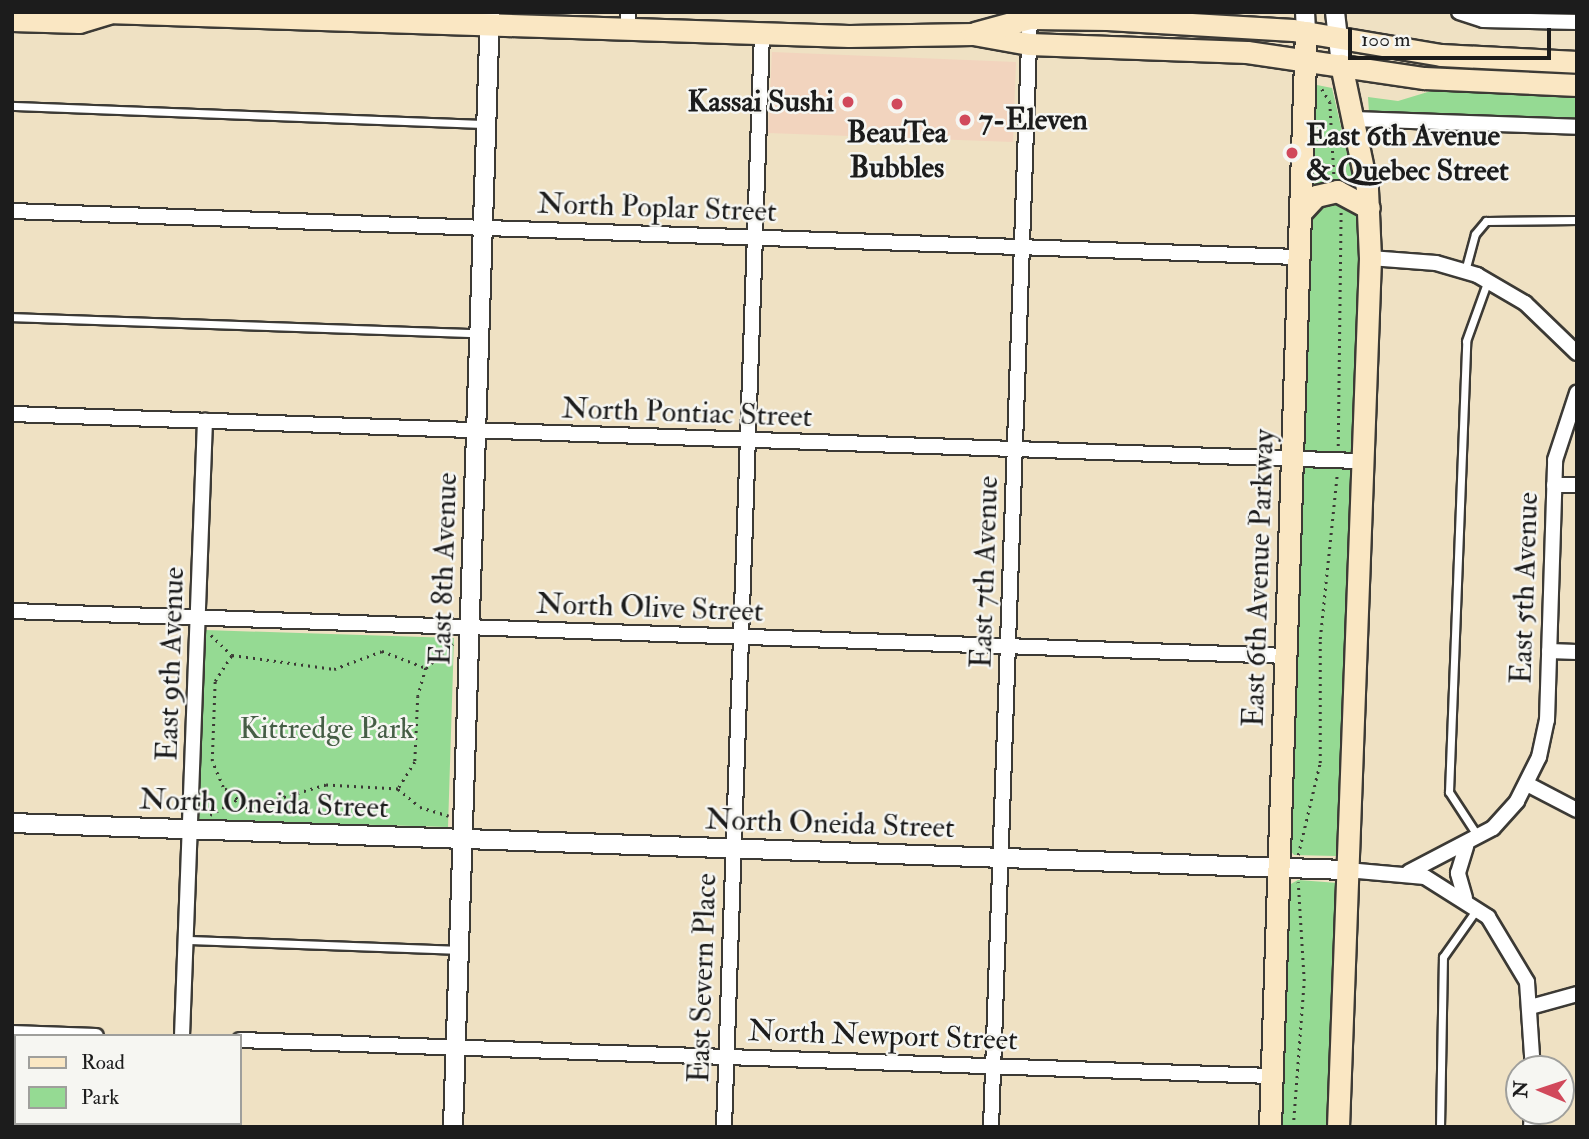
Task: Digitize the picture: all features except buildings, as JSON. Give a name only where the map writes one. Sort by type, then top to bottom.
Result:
[{"type":"main road","points":[[12,20],[79,22],[107,13],[628,20],[762,33],[973,34],[1029,44],[1306,59],[1424,79],[1577,85]]},
{"type":"main road","points":[[973,34],[1030,18],[1073,15],[1305,22],[1337,38],[1441,55],[1577,62]]},
{"type":"main road","name":"East 6th Avenue Parkway","points":[[1270,1127],[1288,868],[1286,656],[1306,59],[1305,22]]},
{"type":"main road","points":[[1338,1127],[1360,461],[1370,258],[1369,208],[1341,65]]},
{"type":"main road","points":[[1301,212],[1316,196],[1337,191],[1369,208]]},
{"type":"street","points":[[1335,12],[1341,65]]},
{"type":"street","points":[[1459,12],[1483,20],[1577,22]]},
{"type":"street","name":"East 8th Avenue","points":[[453,1127],[489,18]]},
{"type":"street","name":"East 7th Avenue","points":[[991,1127],[1030,18]]},
{"type":"street","name":"East Severn Place","points":[[724,1127],[762,33]]},
{"type":"street","points":[[1353,119],[1577,127]]},
{"type":"street","name":"North Poplar Street","points":[[12,211],[1299,257]]},
{"type":"street","points":[[1370,258],[1465,271],[1488,281],[1525,303],[1577,353]]},
{"type":"street","name":"East 5th Avenue","points":[[1409,872],[1473,842],[1502,820],[1527,785],[1545,734],[1558,442],[1577,393]]},
{"type":"street","name":"North Pontiac Street","points":[[12,415],[1360,461]]},
{"type":"street","name":"East 9th Avenue","points":[[182,1034],[186,940],[196,830],[205,420]]},
{"type":"street","points":[[1554,485],[1577,485]]},
{"type":"street","name":"North Olive Street","points":[[12,611],[470,635],[741,637],[1286,656]]},
{"type":"street","points":[[1549,651],[1577,652]]},
{"type":"street","points":[[1527,785],[1577,810]]},
{"type":"street","name":"North Oneida Street","points":[[12,823],[1409,872],[1465,898],[1478,909],[1518,961],[1534,1006]]},
{"type":"street","points":[[1465,898],[1458,873],[1473,842]]},
{"type":"street","points":[[1534,1055],[1534,1006],[1577,994]]},
{"type":"street","points":[[12,1033],[40,1034]]},
{"type":"street","name":"North Newport Street","points":[[242,1041],[1272,1076]]},
{"type":"lane","points":[[12,106],[486,124]]},
{"type":"lane","points":[[1465,271],[1486,221],[1577,220]]},
{"type":"lane","points":[[1473,842],[1449,792],[1466,341],[1488,281]]},
{"type":"lane","points":[[12,317],[480,333]]},
{"type":"lane","points":[[1440,1127],[1443,957],[1478,909]]},
{"type":"lane","points":[[186,940],[458,950]]},
{"type":"path","points":[[1293,1127],[1304,981],[1288,868],[1320,763],[1320,639],[1338,460],[1337,191],[1333,123],[1322,86]]},
{"type":"path","points":[[201,620],[232,655],[334,669],[382,651],[426,668]]},
{"type":"path","points":[[398,789],[415,762],[426,668],[455,643],[470,635]]},
{"type":"path","points":[[232,655],[215,681],[212,761],[223,787],[248,808],[326,785],[398,789],[420,807],[463,820]]},
{"type":"path","points":[[196,830],[217,808],[239,798]]},
{"type":"shaded area","points":[[772,52],[1016,62],[1013,142],[768,133]]},
{"type":"green space","points":[[1317,85],[1332,88],[1355,187],[1312,190]]},
{"type":"green space","points":[[1431,91],[1577,96],[1577,120],[1369,112],[1368,97],[1398,101]]},
{"type":"green space","points":[[1335,197],[1363,218],[1336,856],[1294,855],[1288,848],[1311,224],[1318,206]]},
{"type":"green space","name":"Kittredge Park","points":[[205,630],[454,638],[448,827],[199,820]]},
{"type":"green space","points":[[1298,880],[1338,883],[1331,1127],[1281,1127],[1289,885]]},
{"type":"place","name":"Kassai Sushi","points":[[848,102]]},
{"type":"place","name":"BeauTea Bubbles","points":[[897,104]]},
{"type":"place","name":"7-Eleven","points":[[965,120]]},
{"type":"place","name":"East 6th Avenue & Quebec Street","points":[[1292,153]]}]
